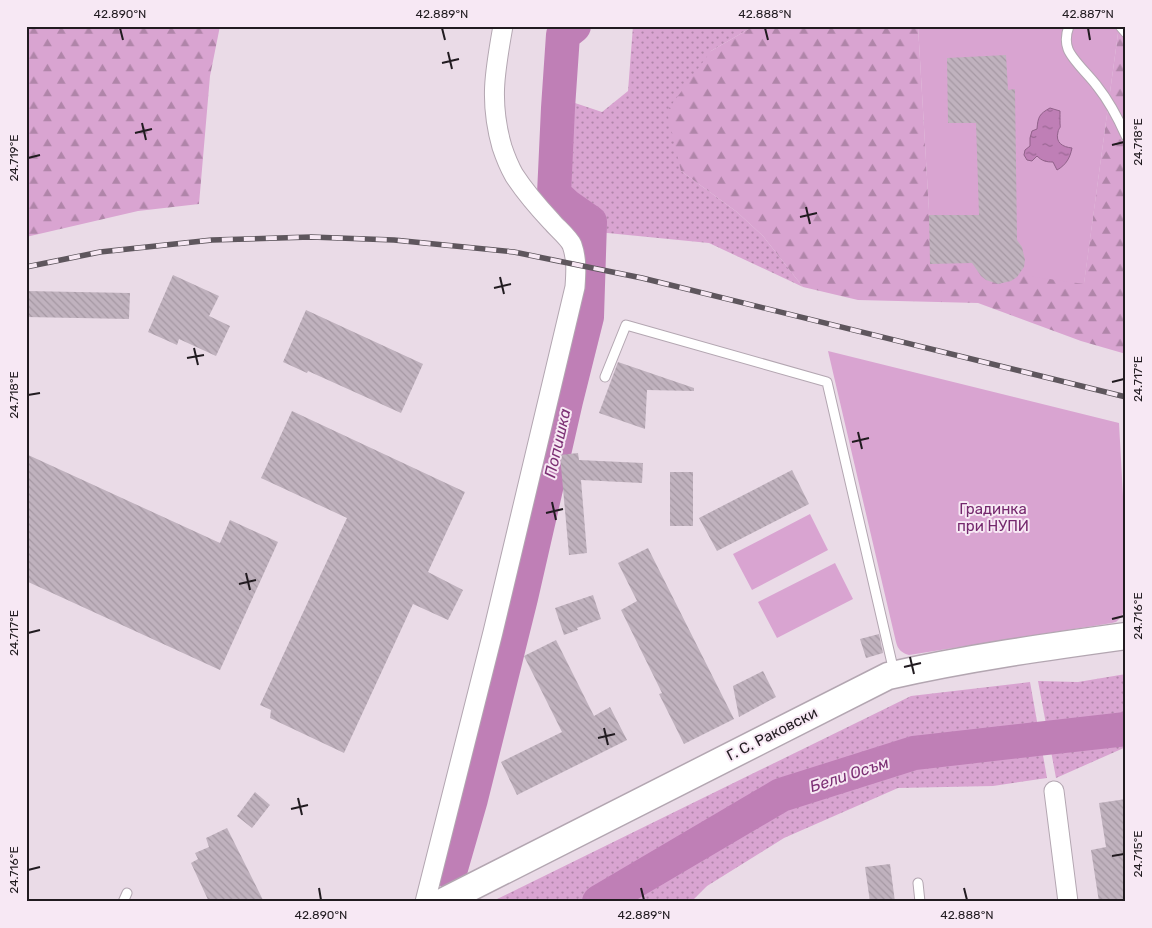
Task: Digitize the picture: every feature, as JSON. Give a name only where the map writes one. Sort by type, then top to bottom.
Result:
[{"type":"street","points":[[425,902],[493,632],[575,287],[576,264],[571,244],[532,200],[513,174],[500,138],[496,120],[494,82],[503,26]]},
{"type":"street","name":"Г. С. Раковски","points":[[442,902],[888,676],[934,665],[1027,649],[1126,636]]},
{"type":"street","points":[[1054,791],[1068,902]]},
{"type":"lane","points":[[1069,26],[1066,33],[1068,50],[1109,104],[1126,136]]},
{"type":"lane","points":[[1120,26],[1126,33]]},
{"type":"lane","points":[[605,377],[626,325],[827,382],[895,674]]},
{"type":"lane","points":[[918,883],[920,902]]},
{"type":"green space","points":[[26,26],[220,26],[210,76],[199,204],[138,211],[26,237]]},
{"type":"green space","points":[[633,26],[754,26],[711,51],[681,171],[737,212],[763,236],[803,287],[709,243],[577,230],[572,209],[559,177],[566,100],[602,112],[628,91]]},
{"type":"green space","points":[[754,26],[918,26],[932,261],[1084,283],[1119,26],[1126,26],[1126,354],[1081,341],[978,303],[858,300],[803,287],[763,236],[737,212],[681,171],[667,111],[711,51]]},
{"type":"green space","points":[[918,26],[1119,26],[1084,284],[932,262]]},
{"type":"green space","points":[[573,299],[595,307],[561,448],[481,803],[456,872],[451,876],[447,876],[442,871]]},
{"type":"green space","name":"Градинка при НУПИ","points":[[828,351],[1119,423],[1126,551],[1126,603],[1122,616],[1112,623],[909,655],[901,651],[896,642]]},
{"type":"green space","points":[[810,514],[828,550],[752,590],[733,554]]},
{"type":"green space","points":[[835,563],[853,599],[777,638],[758,602]]},
{"type":"green space","points":[[1126,674],[1126,747],[1056,778],[1038,681],[1078,682]]},
{"type":"green space","points":[[1030,682],[1047,778],[993,786],[898,788],[784,838],[707,886],[691,902],[491,902],[911,696]]},
{"type":"water","points":[[1050,108],[1060,111],[1060,127],[1057,136],[1059,142],[1066,147],[1072,148],[1067,161],[1057,170],[1053,162],[1044,161],[1037,156],[1032,161],[1027,160],[1024,155],[1025,150],[1030,146],[1032,131],[1037,129],[1040,116]]},
{"type":"building","points":[[1006,55],[1008,90],[1015,89],[1017,240],[1022,247],[1025,260],[1024,267],[1017,277],[1011,281],[998,284],[981,276],[972,263],[930,264],[929,215],[979,215],[976,123],[948,123],[947,58]]},
{"type":"building","points":[[173,275],[219,296],[209,316],[230,326],[216,356],[179,339],[177,345],[148,332]]},
{"type":"building","points":[[26,291],[130,293],[129,319],[26,317]]},
{"type":"building","points":[[306,310],[423,364],[401,413],[308,371],[307,373],[283,362]]},
{"type":"building","points":[[618,362],[694,388],[694,391],[647,390],[645,429],[599,413]]},
{"type":"building","points":[[292,411],[465,492],[428,572],[463,590],[448,620],[413,604],[344,753],[270,718],[271,710],[260,705],[347,518],[261,478]]},
{"type":"building","points":[[578,453],[579,460],[643,463],[642,483],[581,480],[587,553],[569,555],[560,455]]},
{"type":"building","points":[[26,454],[220,543],[230,520],[278,542],[220,670],[26,581]]},
{"type":"building","points":[[792,470],[809,504],[717,551],[699,518]]},
{"type":"building","points":[[670,472],[693,472],[693,526],[670,526]]},
{"type":"building","points":[[648,548],[734,719],[684,744],[659,694],[662,693],[621,610],[637,601],[618,563]]},
{"type":"building","points":[[593,595],[601,619],[564,635],[555,608]]},
{"type":"building","points":[[879,634],[883,653],[866,658],[860,639]]},
{"type":"building","points":[[556,640],[594,716],[610,707],[627,740],[517,795],[501,762],[562,732],[524,656]]},
{"type":"building","points":[[763,671],[776,697],[739,717],[733,686]]},
{"type":"building","points":[[255,792],[270,805],[252,828],[237,816]]},
{"type":"building","points":[[1126,799],[1126,902],[1099,902],[1091,850],[1106,847],[1099,803]]},
{"type":"building","points":[[227,828],[264,902],[209,902],[191,863],[198,859],[195,853],[209,847],[206,838]]},
{"type":"building","points":[[890,864],[895,902],[870,902],[865,867]]},
{"type":"waterway","name":"Попишка","points":[[450,872],[471,799],[521,598],[587,317],[590,222],[554,194],[563,35],[574,26]]},
{"type":"waterway","name":"Бели Осъм","points":[[599,902],[781,795],[914,753],[1126,729]]},
{"type":"railway","points":[[26,267],[100,252],[212,240],[311,237],[394,240],[514,252],[642,278],[1126,397]]}]
